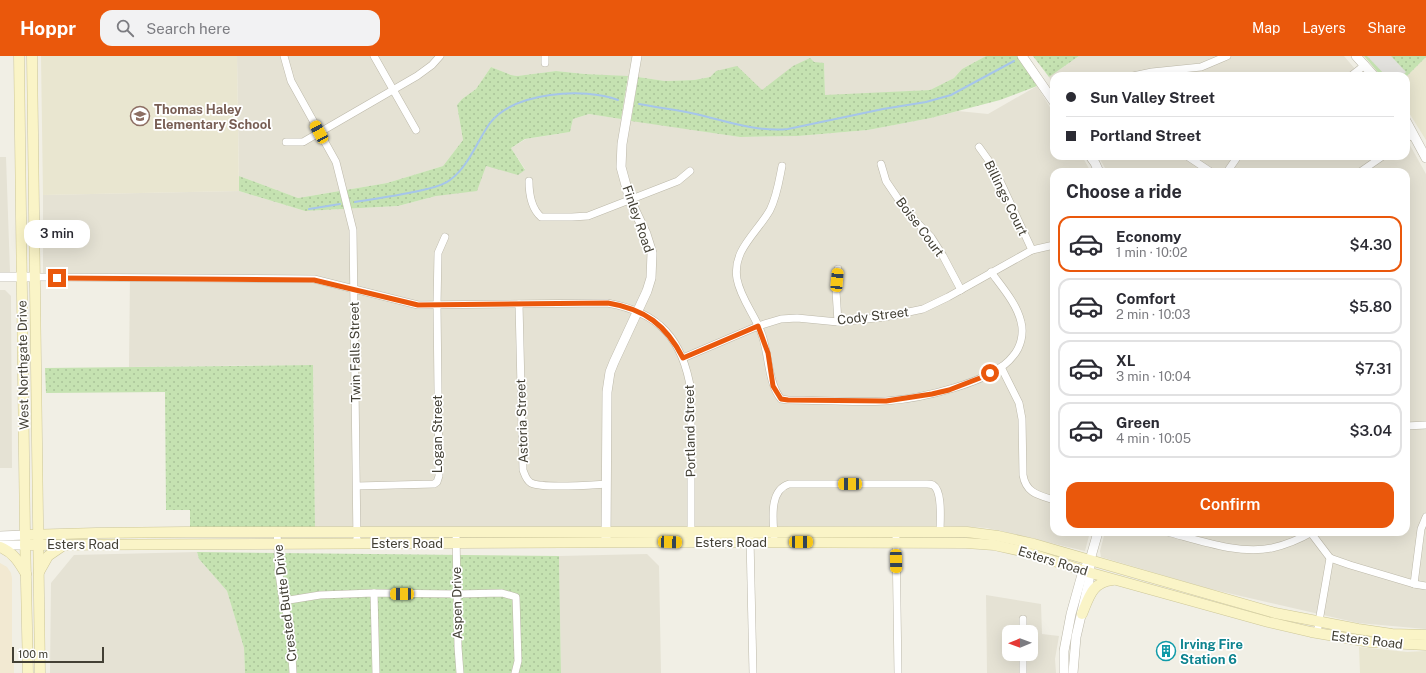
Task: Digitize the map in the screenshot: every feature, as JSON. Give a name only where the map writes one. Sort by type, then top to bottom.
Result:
[{"type":"main road","name":"West Northgate Drive","points":[[19,56],[21,277],[28,673]]},
{"type":"main road","name":"West Northgate Drive","points":[[32,56],[40,673]]},
{"type":"main road","points":[[20,167],[34,166]]},
{"type":"main road","points":[[23,406],[36,402]]},
{"type":"main road","name":"Esters Road","points":[[357,538],[456,532],[606,537],[896,537],[994,545],[1026,552],[1087,572],[1268,622],[1316,633],[1370,642],[1426,645]]},
{"type":"main road","name":"Esters Road","points":[[896,537],[940,532],[982,534],[1014,539],[1275,614],[1378,632],[1426,635]]},
{"type":"main road","name":"Esters Road","points":[[25,540],[38,540],[96,533],[277,538],[357,538],[456,543],[606,537]]},
{"type":"main road","name":"Esters Road","points":[[38,540],[66,544],[277,538]]},
{"type":"main road","points":[[39,572],[48,556],[66,544]]},
{"type":"main road","points":[[0,546],[10,552],[26,575]]},
{"type":"main road","points":[[1082,614],[1088,599],[1099,583],[1116,580]]},
{"type":"main road","points":[[1174,596],[1178,586]]},
{"type":"main road","points":[[28,656],[40,656]]},
{"type":"street","name":"Twin Falls Street","points":[[284,56],[291,81],[336,162],[353,230],[355,288],[357,538]]},
{"type":"street","points":[[374,56],[416,130]]},
{"type":"street","points":[[286,142],[303,142],[417,76],[440,56]]},
{"type":"street","name":"Finley Road","points":[[606,537],[607,392],[610,372],[638,312],[651,278],[652,253],[646,234],[630,200],[621,167],[622,144],[637,56]]},
{"type":"street","points":[[1022,56],[1050,96]]},
{"type":"street","points":[[1152,72],[1201,67],[1227,56]]},
{"type":"street","points":[[1356,56],[1371,72]]},
{"type":"street","points":[[1356,72],[1365,65]]},
{"type":"street","points":[[1410,137],[1426,158]]},
{"type":"street","name":"Billings Court","points":[[979,147],[994,168],[1032,250]]},
{"type":"street","points":[[1193,160],[1204,168]]},
{"type":"street","points":[[1366,168],[1378,160]]},
{"type":"street","name":"Boise Court","points":[[881,164],[886,181],[907,212],[931,237],[961,290]]},
{"type":"street","points":[[782,166],[778,191],[770,209],[761,224],[742,248],[736,269],[737,280],[758,326],[768,353],[773,386],[781,399],[848,401],[894,400],[949,390],[980,378],[1001,367],[1013,356],[1020,345],[1022,333],[1021,322],[1017,310],[991,272]]},
{"type":"street","points":[[528,181],[529,195],[536,213],[541,217],[572,218],[588,216],[630,200],[678,180],[690,171]]},
{"type":"street","points":[[436,305],[438,253],[445,237]]},
{"type":"street","name":"Cody Street","points":[[683,358],[758,326],[781,319],[838,322],[885,317],[923,309],[961,290],[1032,250],[1050,245]]},
{"type":"street","points":[[838,269],[836,291],[838,322]]},
{"type":"street","name":"Portland Street","points":[[0,278],[35,277],[314,280],[355,288],[418,305],[608,303],[624,306],[654,321],[665,331],[675,343],[688,371],[691,391],[691,537]]},
{"type":"street","name":"Astoria Street","points":[[519,304],[523,470],[525,476],[530,482],[541,486],[606,484]]},
{"type":"street","name":"Logan Street","points":[[357,486],[434,484],[437,482],[439,476],[436,305]]},
{"type":"street","points":[[1001,367],[1019,403],[1022,419],[1024,484],[1030,490],[1050,498]]},
{"type":"street","points":[[1410,426],[1426,425]]},
{"type":"street","points":[[774,537],[775,497],[783,486],[789,484],[934,485],[940,496],[940,532]]},
{"type":"street","points":[[1414,584],[1421,529],[1426,517]]},
{"type":"street","name":"Aspen Drive","points":[[456,532],[458,646],[460,673]]},
{"type":"street","name":"Esters Road","points":[[0,536],[25,540]]},
{"type":"street","points":[[1064,673],[1064,651],[1066,638],[1097,536]]},
{"type":"street","points":[[1190,536],[1244,550],[1272,548],[1301,536]]},
{"type":"street","points":[[1314,536],[1330,558],[1414,584],[1426,586]]},
{"type":"street","points":[[750,537],[752,673]]},
{"type":"street","points":[[896,537],[898,673]]},
{"type":"street","name":"Crested Butte Drive","points":[[277,538],[278,574],[283,601],[290,624],[292,673]]},
{"type":"street","name":"Esters Road","points":[[0,546],[25,540]]},
{"type":"street","points":[[1316,633],[1330,558]]},
{"type":"street","points":[[1073,673],[1076,637],[1082,614],[1087,572]]},
{"type":"street","points":[[374,593],[376,673]]},
{"type":"street","points":[[283,601],[320,595],[374,593],[502,593],[516,597],[518,661],[514,673]]},
{"type":"street","points":[[1023,619],[1023,625]]},
{"type":"street","points":[[1023,661],[1023,673]]},
{"type":"shaded area","name":"Thomas Haley Elementary School","points":[[41,56],[237,56],[239,191],[43,195]]},
{"type":"shaded area","points":[[237,56],[986,56],[962,69],[954,78],[930,90],[830,96],[825,95],[824,63],[762,90],[716,71],[710,77],[694,80],[665,81],[638,77],[556,71],[517,76],[491,67],[476,89],[462,99],[457,105],[463,140],[443,166],[387,183],[298,198],[239,176]]},
{"type":"shaded area","points":[[1079,56],[1344,56],[1358,72],[1056,72]]},
{"type":"shaded area","points":[[1367,56],[1391,56],[1406,72],[1382,72]]},
{"type":"shaded area","points":[[1426,57],[1426,140],[1410,114],[1410,73]]},
{"type":"shaded area","points":[[1037,86],[1050,107],[1050,160],[1084,160],[1089,168],[1050,168],[1050,536],[1089,536],[1085,551],[987,528],[973,527],[315,528],[313,365],[129,367],[130,274],[43,273],[43,195],[239,191],[305,211],[398,206],[436,196],[485,166],[525,169],[511,148],[526,139],[570,132],[573,119],[589,114],[740,137],[798,136],[868,130],[931,118],[958,111],[988,114]]},
{"type":"shaded area","points":[[1410,145],[1426,174],[1426,629],[1358,623],[1206,588],[1101,557],[1100,551],[1104,536],[1410,536],[1410,168],[1105,168],[1100,160],[1410,160]]},
{"type":"shaded area","points":[[0,157],[6,157],[10,272],[0,272]]},
{"type":"shaded area","points":[[0,290],[5,290],[11,296],[12,468],[0,468]]},
{"type":"shaded area","points":[[197,552],[199,559],[227,591],[244,648],[245,673],[50,673],[51,583],[74,555]]},
{"type":"shaded area","points":[[647,554],[659,566],[661,673],[561,673],[559,556]]},
{"type":"shaded area","points":[[0,563],[7,567],[12,578],[12,646],[14,649],[14,673],[0,673]]},
{"type":"shaded area","points":[[986,595],[1041,604],[1042,634],[1059,636],[1055,659],[1056,673],[987,673]]},
{"type":"shaded area","points":[[1359,647],[1407,652],[1426,651],[1426,673],[1360,673]]},
{"type":"green space","points":[[986,56],[1018,56],[1037,86],[1000,100],[931,118],[868,130],[798,136],[740,137],[631,121],[638,77],[665,81],[694,80],[710,77],[716,71],[737,66],[762,90],[793,66],[810,58],[814,62],[824,63],[825,95],[930,90],[954,78],[962,69]]},
{"type":"green space","points":[[1033,56],[1079,56],[1056,72],[1050,72],[1049,77]]},
{"type":"green space","points":[[1364,56],[1426,56],[1410,73],[1378,72]]},
{"type":"green space","points":[[491,67],[517,76],[556,71],[628,76],[621,119],[589,114],[573,119],[570,132],[525,139],[511,148],[525,170],[518,175],[486,166],[477,191],[436,196],[398,206],[305,211],[239,191],[239,176],[298,198],[387,183],[443,166],[463,140],[457,105],[462,99],[476,89]]},
{"type":"green space","points":[[313,365],[315,528],[190,530],[190,510],[166,510],[165,392],[46,393],[45,368]]},
{"type":"green space","points":[[197,552],[559,556],[561,673],[245,673],[244,648],[227,591],[199,559]]},
{"type":"waterway","points":[[639,104],[692,113],[754,128],[777,130],[788,129],[883,109],[926,102],[951,95],[1014,61]]},
{"type":"waterway","points":[[355,202],[418,191],[436,187],[448,182],[468,161],[490,123],[501,113],[515,104],[550,95],[569,93],[604,96],[618,100]]},
{"type":"waterway","points":[[309,209],[340,204]]},
{"type":"place","name":"Thomas Haley Elementary School","points":[[140,116]]},
{"type":"place","name":"Irving Fire Station 6","points":[[1166,651]]},
{"type":"route","points":[[57,278],[314,280],[355,288],[418,305],[608,303],[624,306],[654,321],[675,343],[683,358],[758,326],[768,353],[773,386],[781,399],[788,400],[886,401],[949,390],[990,373]]}]
